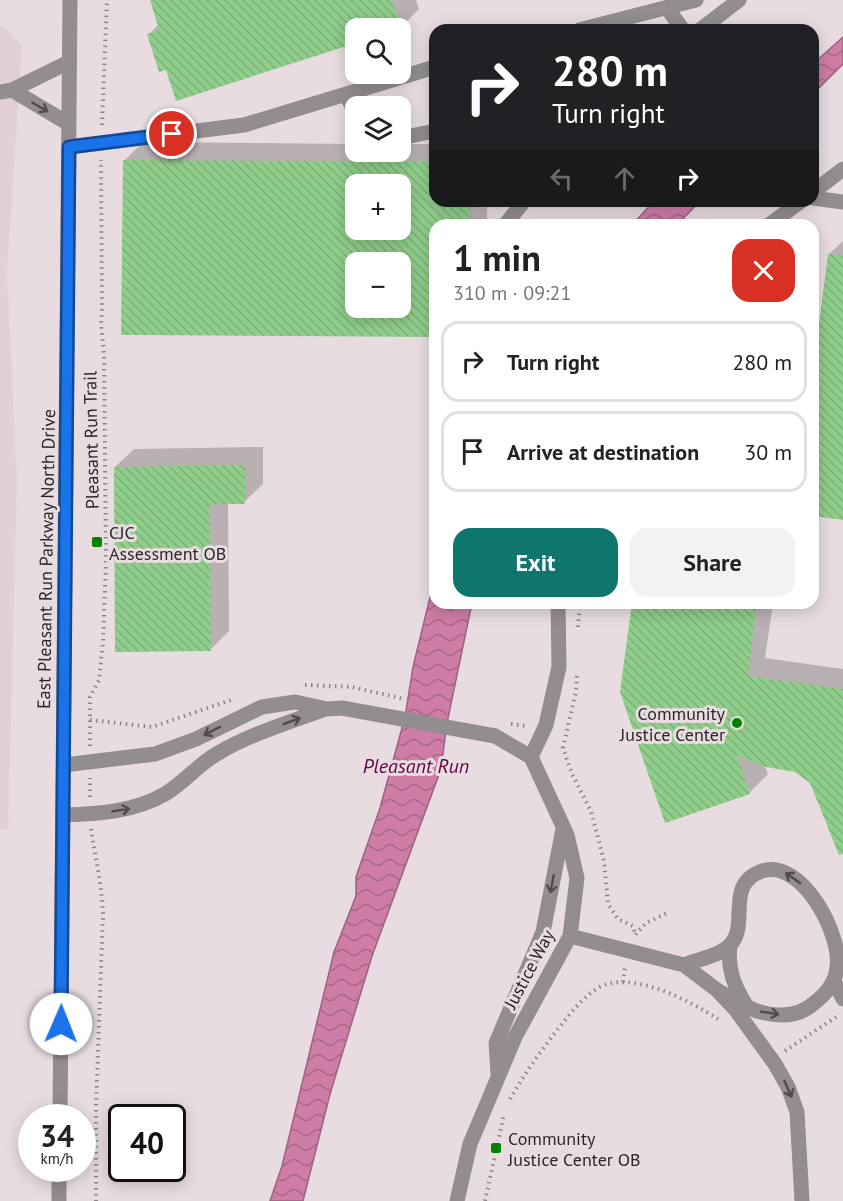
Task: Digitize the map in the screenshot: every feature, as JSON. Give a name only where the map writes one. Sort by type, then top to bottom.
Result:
[{"type":"street","name":"East Pleasant Run Parkway North Drive","points":[[60,1104],[70,0]]},
{"type":"street","points":[[603,24],[696,0]]},
{"type":"street","points":[[708,24],[739,0]]},
{"type":"street","points":[[666,8],[678,24]]},
{"type":"street","points":[[6,91],[69,62]]},
{"type":"street","points":[[69,147],[244,125],[429,69]]},
{"type":"street","points":[[6,91],[69,124]]},
{"type":"street","points":[[411,135],[429,131]]},
{"type":"street","points":[[819,187],[843,169]]},
{"type":"street","points":[[819,199],[843,202]]},
{"type":"street","points":[[510,219],[519,207]]},
{"type":"street","points":[[777,219],[793,207]]},
{"type":"street","points":[[63,765],[155,754],[196,739],[262,707],[295,702],[495,736],[531,757],[546,725],[559,666],[558,609]]},
{"type":"street","points":[[63,815],[131,808],[164,794],[214,755],[246,738],[334,708]]},
{"type":"street","name":"Justice Way","points":[[457,1201],[470,1144],[514,1037],[570,936],[577,878],[567,835],[531,757]]},
{"type":"street","points":[[498,1076],[496,1043],[543,932],[563,826]]},
{"type":"street","points":[[717,990],[756,1011],[789,1015],[801,1013],[818,1000],[834,981],[838,967],[837,953],[828,925],[810,893],[800,881],[787,873],[764,870],[744,884],[740,896],[735,938],[728,956],[731,976],[746,1005]]},
{"type":"street","points":[[570,936],[684,965],[717,990],[735,1009],[756,1036],[788,1087],[798,1112],[802,1201]]},
{"type":"street","points":[[684,965],[730,946]]},
{"type":"street","points":[[834,981],[843,999]]},
{"type":"street","points":[[59,1182],[59,1201]]},
{"type":"path","name":"Pleasant Run Trail","points":[[96,1201],[96,1107],[103,914],[102,889],[96,867],[90,814],[90,697],[99,680],[104,642],[106,563],[104,355],[101,324],[101,143],[107,0]]},
{"type":"path","points":[[578,631],[580,609]]},
{"type":"path","points":[[577,671],[576,691],[563,748],[572,774],[591,811],[604,861],[608,904],[618,919],[633,926],[635,935],[646,923],[669,912]]},
{"type":"path","points":[[301,684],[352,687]]},
{"type":"path","points":[[90,720],[152,727],[239,698]]},
{"type":"path","points":[[623,982],[626,967]]},
{"type":"path","points":[[485,1201],[505,1108],[523,1075],[572,1010],[599,987],[623,982],[655,987],[684,999],[724,1024]]},
{"type":"path","points":[[780,1054],[840,1014]]},
{"type":"shaded area","points":[[3,25],[22,46],[7,273],[17,483],[8,831],[0,829],[0,26]]},
{"type":"water","points":[[843,37],[843,64],[819,88],[819,59]]},
{"type":"water","points":[[648,207],[694,207],[683,219],[638,219]]},
{"type":"water","name":"Pleasant Run","points":[[429,602],[429,609],[471,609],[447,723],[441,769],[372,956],[330,1094],[303,1201],[270,1201],[282,1166],[334,952],[356,896],[356,877],[380,808],[405,717],[413,667]]},
{"type":"building","points":[[150,0],[392,0],[398,18],[345,18],[345,47],[176,101],[166,70],[159,72],[147,34],[159,30]]},
{"type":"building","points":[[123,160],[429,162],[429,207],[470,207],[469,219],[429,219],[429,337],[121,335]]},
{"type":"building","points":[[828,254],[843,256],[843,520],[819,517],[819,325]]},
{"type":"building","points":[[245,465],[245,504],[210,504],[211,651],[115,652],[114,467]]},
{"type":"building","name":"Community Justice Center","points":[[631,609],[756,609],[748,676],[843,689],[843,854],[839,855],[810,783],[795,772],[766,767],[737,755],[750,794],[665,823],[620,692]]},
{"type":"place","name":"CJC Assessment OB","points":[[97,542]]},
{"type":"place","name":"Community Justice Center","points":[[737,723]]},
{"type":"place","name":"Community Justice Center OB","points":[[496,1148]]},
{"type":"route","points":[[61,1024],[69,147],[172,134]]}]
